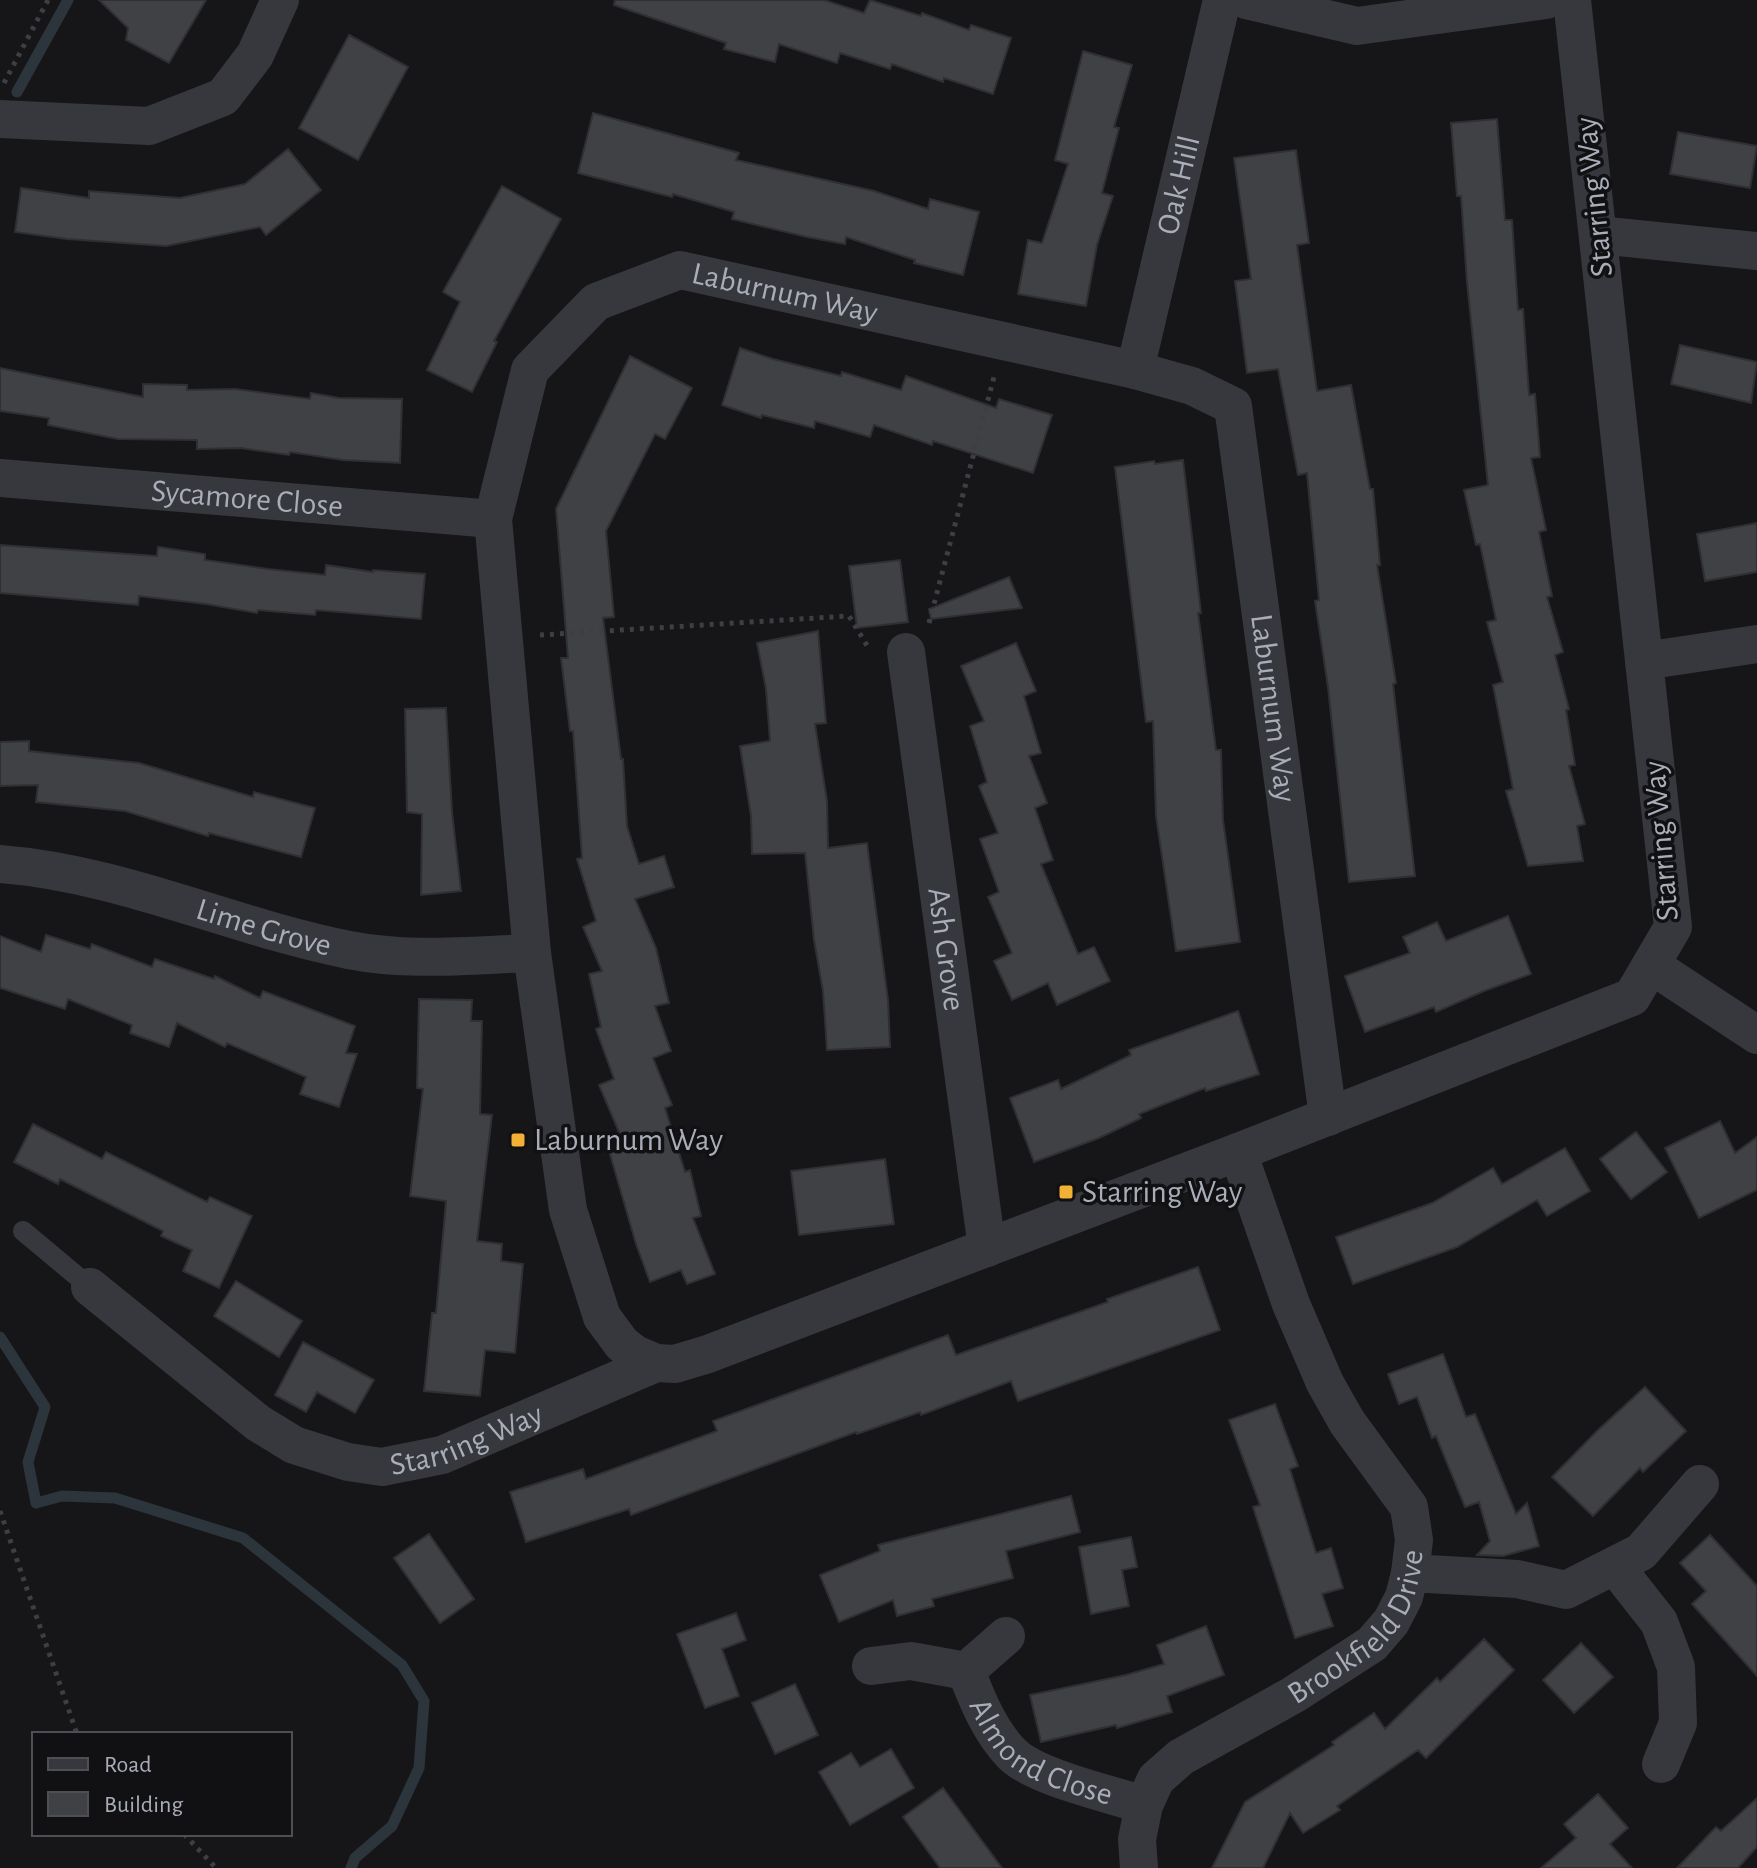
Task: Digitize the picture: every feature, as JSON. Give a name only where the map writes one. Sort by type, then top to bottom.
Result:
[{"type":"street","points":[[0,119],[149,126],[223,97],[255,55],[280,0]]},
{"type":"street","name":"Oak Hill","points":[[1135,370],[1222,0]]},
{"type":"street","points":[[1246,0],[1357,26],[1546,0]]},
{"type":"street","name":"Starring Way","points":[[90,1287],[258,1423],[294,1445],[348,1462],[382,1467],[442,1455],[656,1363],[675,1364],[708,1354],[1238,1152],[1632,997],[1673,927],[1572,0]]},
{"type":"street","points":[[1598,235],[1757,251]]},
{"type":"street","name":"Laburnum Way","points":[[656,1363],[622,1344],[602,1317],[568,1210],[532,953],[493,519],[530,370],[596,302],[680,270],[1135,370],[1192,386],[1233,406],[1328,1117]]},
{"type":"street","name":"Sycamore Close","points":[[0,478],[493,519]]},
{"type":"street","points":[[1644,661],[1757,644]]},
{"type":"street","name":"Ash Grove","points":[[906,652],[987,1248]]},
{"type":"street","name":"Lime Grove","points":[[0,864],[47,868],[125,885],[270,931],[352,950],[424,957],[532,953]]},
{"type":"street","points":[[1651,965],[1757,1035]]},
{"type":"street","name":"Brookfield Drive","points":[[1139,1868],[1137,1839],[1144,1805],[1156,1779],[1181,1757],[1293,1695],[1372,1644],[1391,1622],[1404,1597],[1410,1573],[1414,1540],[1409,1507],[1347,1422],[1325,1383],[1291,1304],[1238,1152]]},
{"type":"street","points":[[1410,1573],[1517,1579],[1566,1590],[1641,1552],[1700,1484]]},
{"type":"street","points":[[1615,1566],[1659,1622],[1676,1667],[1678,1723],[1661,1764]]},
{"type":"street","points":[[871,1666],[911,1661],[966,1671],[1006,1636]]},
{"type":"street","name":"Almond Close","points":[[966,1671],[992,1727],[1013,1755],[1032,1769],[1144,1805]]},
{"type":"lane","points":[[23,1231],[90,1287]]},
{"type":"path","points":[[0,91],[48,0]]},
{"type":"path","points":[[504,638],[849,616],[875,657],[906,652],[926,634],[1003,341]]},
{"type":"path","points":[[0,1511],[76,1732]]},
{"type":"path","points":[[186,1836],[216,1868]]},
{"type":"building","points":[[99,0],[206,0],[169,63],[126,40],[128,28]]},
{"type":"building","points":[[615,0],[824,0],[864,13],[870,0],[921,16],[922,13],[969,30],[971,25],[1011,38],[993,94],[944,78],[943,82],[892,64],[890,69],[840,53],[837,63],[779,44],[775,62],[724,49],[726,43],[614,5]]},
{"type":"building","points":[[349,35],[408,67],[358,160],[299,128]]},
{"type":"building","points":[[1083,51],[1132,65],[1114,127],[1119,128],[1102,193],[1113,196],[1097,245],[1086,306],[1018,294],[1028,240],[1042,243],[1068,164],[1055,160]]},
{"type":"building","points":[[593,113],[739,153],[736,160],[874,191],[928,209],[930,199],[979,212],[963,275],[914,263],[915,260],[846,237],[845,244],[807,237],[732,219],[734,212],[673,194],[672,197],[578,173]]},
{"type":"building","points":[[1497,119],[1505,220],[1512,220],[1518,310],[1523,309],[1529,395],[1535,394],[1540,457],[1531,458],[1546,530],[1539,532],[1552,596],[1547,597],[1563,652],[1555,655],[1569,709],[1566,710],[1575,765],[1569,766],[1585,824],[1577,826],[1583,861],[1528,866],[1506,791],[1513,789],[1493,685],[1503,682],[1487,622],[1496,620],[1480,544],[1476,545],[1464,490],[1488,485],[1461,196],[1457,196],[1451,123]]},
{"type":"building","points":[[1678,132],[1757,146],[1750,188],[1670,174]]},
{"type":"building","points":[[288,149],[321,190],[266,235],[260,227],[166,246],[15,232],[21,188],[89,198],[89,191],[180,198],[245,184]]},
{"type":"building","points":[[1296,150],[1309,243],[1297,245],[1317,391],[1351,385],[1370,489],[1373,489],[1380,565],[1377,565],[1396,683],[1393,684],[1415,876],[1349,882],[1328,687],[1315,601],[1319,600],[1307,473],[1298,475],[1278,369],[1247,373],[1235,281],[1251,279],[1234,158]]},
{"type":"building","points":[[502,186],[561,219],[494,341],[497,342],[472,392],[427,370],[460,302],[443,292]]},
{"type":"building","points":[[1680,345],[1757,362],[1751,403],[1671,384]]},
{"type":"building","points":[[740,348],[841,376],[842,372],[901,390],[906,376],[996,408],[999,399],[1052,415],[1033,473],[874,425],[870,437],[815,421],[814,428],[762,415],[761,418],[722,405]]},
{"type":"building","points":[[630,356],[692,388],[665,439],[655,434],[606,531],[614,617],[603,618],[623,759],[627,826],[639,864],[664,856],[674,887],[635,899],[656,948],[669,1003],[655,1006],[671,1051],[653,1058],[672,1105],[665,1108],[685,1172],[690,1170],[701,1216],[693,1218],[715,1274],[687,1284],[681,1270],[650,1282],[605,1137],[619,1132],[599,1085],[614,1079],[596,1029],[601,1027],[589,974],[602,971],[583,927],[596,921],[577,859],[582,858],[573,731],[570,731],[561,658],[568,658],[556,509]]},
{"type":"building","points":[[0,368],[143,397],[143,384],[187,385],[187,390],[235,389],[310,399],[311,393],[339,398],[402,399],[400,463],[343,460],[290,452],[289,455],[241,448],[197,449],[197,440],[118,439],[48,425],[49,418],[0,411]]},
{"type":"building","points":[[1183,460],[1201,613],[1198,613],[1216,750],[1221,750],[1223,820],[1240,942],[1176,951],[1156,816],[1153,721],[1146,722],[1115,467]]},
{"type":"building","points":[[1757,523],[1757,572],[1705,581],[1697,534]]},
{"type":"building","points":[[0,545],[157,556],[158,547],[205,554],[205,560],[325,575],[326,565],[373,572],[425,574],[421,619],[316,610],[315,615],[258,610],[257,613],[139,596],[138,605],[0,593]]},
{"type":"building","points":[[900,560],[908,622],[857,628],[849,566]]},
{"type":"building","points":[[1009,577],[1022,608],[931,619],[929,609]]},
{"type":"building","points":[[818,631],[826,723],[815,724],[827,801],[828,848],[867,843],[888,1000],[890,1047],[827,1050],[823,991],[805,853],[752,854],[751,816],[740,746],[770,741],[766,689],[757,643]]},
{"type":"building","points":[[1016,643],[1036,691],[1024,696],[1041,753],[1029,756],[1047,803],[1035,808],[1053,860],[1041,864],[1078,954],[1094,947],[1110,981],[1057,1005],[1048,983],[1012,1000],[994,961],[1012,953],[988,897],[999,892],[980,839],[998,833],[979,786],[987,782],[970,726],[984,721],[961,666]]},
{"type":"building","points":[[446,708],[452,812],[461,891],[421,895],[422,814],[407,812],[405,709]]},
{"type":"building","points":[[29,741],[29,751],[139,763],[253,797],[254,792],[315,808],[301,857],[209,833],[208,836],[125,811],[36,802],[38,785],[0,786],[0,742]]},
{"type":"building","points":[[1508,916],[1531,974],[1436,1012],[1434,1007],[1365,1032],[1345,976],[1410,953],[1403,937],[1437,922],[1446,941]]},
{"type":"building","points":[[46,935],[90,949],[92,944],[152,967],[155,959],[214,979],[215,976],[260,998],[263,991],[355,1026],[346,1053],[357,1054],[339,1107],[300,1094],[306,1077],[227,1043],[225,1047],[177,1023],[169,1047],[130,1033],[132,1025],[68,999],[65,1009],[0,988],[0,936],[41,952]]},
{"type":"building","points":[[419,999],[472,1000],[471,1021],[482,1021],[480,1114],[492,1115],[477,1241],[502,1244],[501,1261],[523,1264],[515,1353],[485,1350],[480,1396],[424,1391],[432,1313],[436,1313],[446,1201],[410,1196],[423,1089],[417,1088]]},
{"type":"building","points":[[1238,1011],[1259,1074],[1206,1091],[1205,1088],[1139,1114],[1141,1118],[1099,1138],[1034,1162],[1010,1098],[1058,1080],[1061,1089],[1131,1055],[1129,1050]]},
{"type":"building","points":[[1720,1121],[1735,1153],[1757,1137],[1757,1190],[1699,1218],[1665,1148]]},
{"type":"building","points":[[33,1124],[102,1159],[106,1152],[207,1202],[210,1197],[252,1216],[219,1288],[183,1271],[192,1250],[161,1236],[163,1231],[60,1179],[58,1184],[14,1162]]},
{"type":"building","points":[[1636,1132],[1667,1172],[1631,1199],[1600,1159]]},
{"type":"building","points":[[1565,1148],[1590,1191],[1547,1216],[1537,1200],[1457,1247],[1353,1284],[1336,1237],[1432,1203],[1493,1168],[1502,1184]]},
{"type":"building","points":[[885,1159],[894,1224],[799,1235],[791,1171]]},
{"type":"building","points":[[1198,1267],[1220,1330],[1018,1401],[1011,1381],[921,1415],[920,1412],[856,1432],[631,1515],[629,1509],[526,1542],[510,1492],[583,1469],[586,1479],[717,1431],[713,1421],[948,1335],[956,1355]]},
{"type":"building","points":[[236,1281],[302,1321],[279,1357],[214,1316]]},
{"type":"building","points":[[303,1342],[374,1380],[355,1413],[317,1392],[306,1412],[275,1395]]},
{"type":"building","points":[[1443,1354],[1466,1417],[1475,1414],[1516,1514],[1527,1503],[1539,1546],[1503,1556],[1477,1555],[1490,1541],[1479,1502],[1465,1507],[1436,1436],[1432,1438],[1417,1397],[1399,1404],[1388,1374]]},
{"type":"building","points":[[1645,1387],[1686,1431],[1643,1472],[1640,1468],[1593,1516],[1552,1477]]},
{"type":"building","points":[[1275,1404],[1298,1466],[1290,1469],[1316,1553],[1331,1548],[1343,1588],[1322,1594],[1333,1626],[1295,1638],[1253,1507],[1260,1505],[1229,1420]]},
{"type":"building","points":[[1071,1496],[1080,1532],[1006,1551],[1013,1578],[932,1599],[934,1606],[897,1616],[893,1600],[839,1622],[820,1575],[880,1551],[878,1545]]},
{"type":"building","points":[[429,1534],[474,1599],[440,1623],[394,1558]]},
{"type":"building","points":[[1710,1535],[1757,1586],[1757,1676],[1692,1604],[1706,1591],[1680,1563]]},
{"type":"building","points":[[1131,1537],[1137,1567],[1122,1570],[1129,1606],[1091,1614],[1079,1547]]},
{"type":"building","points":[[736,1613],[746,1640],[722,1649],[739,1696],[705,1708],[677,1634]]},
{"type":"building","points":[[1206,1626],[1224,1675],[1167,1696],[1172,1712],[1117,1728],[1116,1725],[1041,1742],[1030,1695],[1164,1664],[1157,1645]]},
{"type":"building","points":[[1484,1639],[1514,1670],[1426,1758],[1418,1750],[1337,1806],[1340,1810],[1303,1833],[1290,1813],[1263,1868],[1212,1868],[1245,1802],[1334,1745],[1332,1742],[1374,1713],[1385,1729],[1437,1678],[1440,1682]]},
{"type":"building","points":[[1581,1643],[1613,1677],[1574,1713],[1543,1680]]},
{"type":"building","points":[[795,1684],[818,1735],[775,1754],[752,1703]]},
{"type":"building","points":[[891,1749],[914,1788],[850,1825],[819,1772],[851,1753],[860,1767]]},
{"type":"building","points":[[943,1788],[1002,1868],[940,1868],[903,1817]]},
{"type":"building","points":[[1598,1794],[1628,1828],[1610,1844],[1632,1868],[1541,1868],[1576,1838],[1564,1824]]},
{"type":"building","points":[[1757,1798],[1757,1847],[1738,1868],[1677,1868],[1716,1827],[1721,1831]]},
{"type":"waterway","points":[[17,92],[68,0]]},
{"type":"waterway","points":[[0,1337],[45,1407],[28,1462],[36,1503],[62,1496],[115,1498],[243,1538],[402,1665],[424,1701],[419,1768],[392,1826],[355,1858],[351,1868]]},
{"type":"place","name":"Laburnum Way","points":[[518,1140]]},
{"type":"place","name":"Starring Way","points":[[1066,1192]]}]
